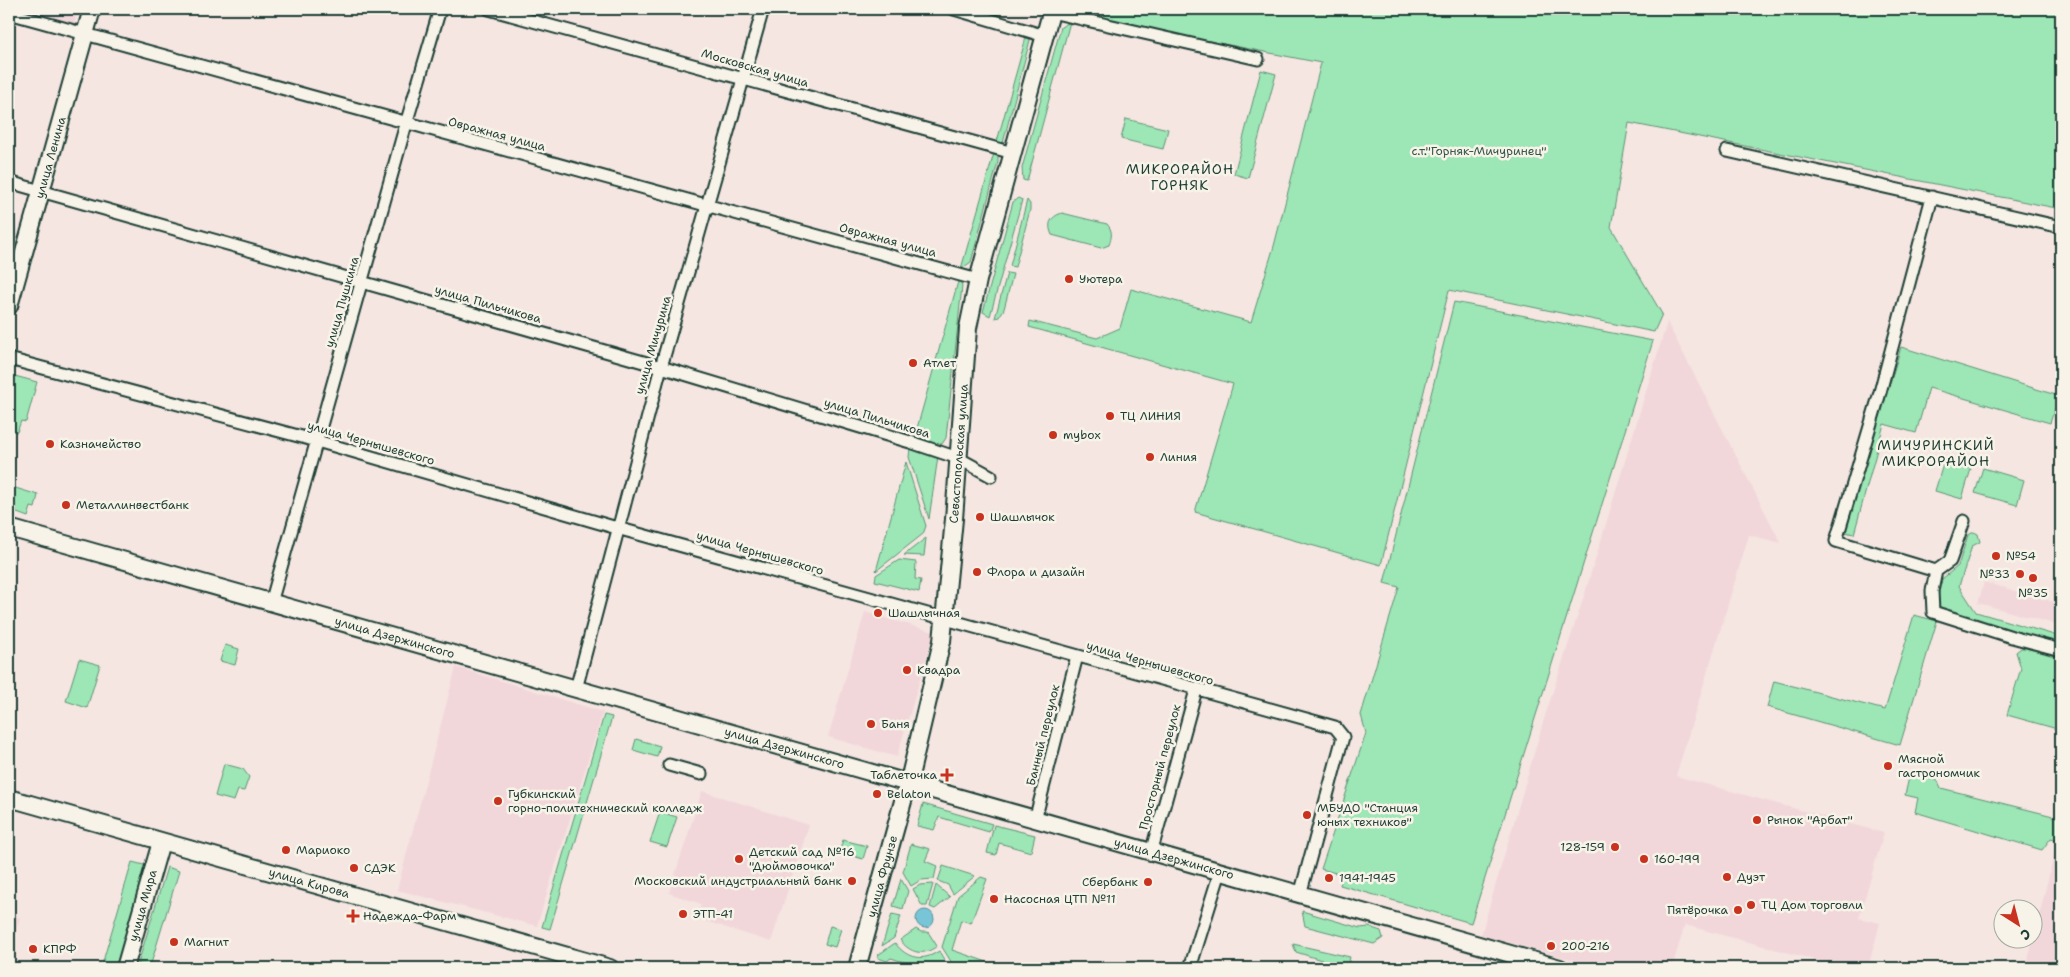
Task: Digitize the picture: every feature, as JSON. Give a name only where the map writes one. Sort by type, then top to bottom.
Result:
[{"type":"main road","name":"улица Ленина","points":[[9,306],[92,9]]},
{"type":"main road","name":"Севастопольская улица","points":[[908,784],[942,641],[968,328],[978,280],[1051,10]]},
{"type":"main road","name":"улица Дзержинского","points":[[9,528],[1560,968]]},
{"type":"main road","name":"улица Фрунзе","points":[[857,968],[908,784]]},
{"type":"main road","name":"улица Кирова","points":[[9,798],[610,968]]},
{"type":"main road","name":"улица Мира","points":[[125,968],[161,842]]},
{"type":"street","name":"улица Пушкина","points":[[271,602],[440,9]]},
{"type":"street","name":"Московская улица","points":[[489,9],[1013,153]]},
{"type":"street","name":"улица Мичурина","points":[[576,689],[661,367],[763,9]]},
{"type":"street","points":[[954,9],[1045,36]]},
{"type":"street","points":[[1051,10],[1258,59]]},
{"type":"street","name":"Овражная улица","points":[[9,13],[406,124],[708,204],[978,280]]},
{"type":"street","points":[[1727,151],[2061,227]]},
{"type":"street","name":"улица Пильчикова","points":[[9,182],[661,367],[958,458],[991,476]]},
{"type":"street","points":[[1932,197],[1879,396],[1836,541],[1936,571]]},
{"type":"street","name":"улица Чернышевского","points":[[9,359],[317,441],[617,528],[1335,727],[1343,737],[1300,895]]},
{"type":"street","points":[[1964,521],[1950,561],[1936,571],[1932,591],[1933,612],[1978,627],[2061,650]]},
{"type":"street","name":"Банный переулок","points":[[1035,820],[1077,656]]},
{"type":"street","name":"Просторный переулок","points":[[1151,852],[1196,690]]},
{"type":"street","points":[[669,765],[701,774]]},
{"type":"street","points":[[1190,968],[1220,872]]},
{"type":"shaded area","points":[[9,9],[78,9],[74,25]]},
{"type":"shaded area","points":[[1667,322],[1781,543],[1749,535],[1676,776],[1884,833],[1859,918],[1880,923],[1868,968],[1817,968],[1819,961],[1685,925],[1672,968],[1603,968],[1481,935],[1544,719],[1585,593]]},
{"type":"shaded area","points":[[1984,582],[2061,604],[2061,626],[1978,603]]},
{"type":"shaded area","points":[[865,612],[934,632],[897,757],[828,737]]},
{"type":"shaded area","name":"Губкинский горно-политехнический колледж","points":[[456,667],[603,712],[537,926],[397,890]]},
{"type":"shaded area","name":"Детский сад №16 \"Дюймовочка\"","points":[[702,791],[809,825],[771,942],[696,918],[701,904],[669,893]]},
{"type":"shaded area","points":[[2057,843],[2061,844],[2061,968],[2026,968],[2030,950],[2042,950],[2042,903]]},
{"type":"shaded area","points":[[9,915],[20,918],[9,952]]},
{"type":"green space","name":"с.т.\"Горняк-Мичуринец\"","points":[[1088,9],[2061,9],[2061,209],[1629,123],[1611,227],[1662,314],[1654,332],[1449,290],[1381,565],[1195,512],[1233,384],[1029,327],[1030,321],[1097,338],[1120,328],[1131,289],[1251,322],[1274,246],[1321,63],[1086,17]]},
{"type":"green space","points":[[1070,22],[1027,181],[1023,180],[1022,168],[1061,27]]},
{"type":"green space","points":[[1027,34],[1030,40],[1003,143],[996,145]]},
{"type":"green space","points":[[1261,70],[1276,74],[1248,178],[1234,174]]},
{"type":"green space","points":[[1126,119],[1168,129],[1163,149],[1121,139]]},
{"type":"green space","points":[[994,153],[998,157],[998,162],[971,262],[961,269]]},
{"type":"green space","points":[[1018,198],[1022,200],[990,316],[983,312],[1013,202]]},
{"type":"green space","points":[[1027,200],[1030,204],[1030,210],[1015,267],[1010,266]]},
{"type":"green space","points":[[1062,213],[1107,224],[1111,234],[1109,245],[1101,248],[1052,235],[1051,221]]},
{"type":"green space","points":[[1007,273],[1013,274],[1004,309],[999,317],[995,318]]},
{"type":"green space","points":[[959,278],[962,286],[946,438],[942,444],[932,444],[914,439]]},
{"type":"green space","points":[[1454,302],[1653,341],[1471,923],[1340,885],[1343,875],[1321,869],[1366,733],[1361,715],[1399,587],[1384,583]]},
{"type":"green space","points":[[1901,347],[2059,396],[2050,423],[1929,388],[1916,433],[1884,424],[1854,534],[1845,532]]},
{"type":"green space","points":[[15,376],[37,382],[26,422],[21,421],[17,432],[9,430],[9,396]]},
{"type":"green space","points":[[910,448],[938,456],[929,519],[909,457]]},
{"type":"green space","points":[[1944,461],[1971,469],[1962,499],[1935,491]]},
{"type":"green space","points":[[906,462],[926,526],[923,534],[876,571]]},
{"type":"green space","points":[[1983,468],[2024,480],[2017,505],[1975,493]]},
{"type":"green space","points":[[9,486],[38,495],[35,508],[31,507],[28,517],[9,510]]},
{"type":"green space","points":[[1974,532],[1978,534],[1980,542],[1972,546],[1959,586],[1976,612],[2061,637],[2061,645],[1943,611],[1940,608],[1938,596],[1942,579],[1958,566],[1968,535]]},
{"type":"green space","points":[[926,538],[924,556],[904,555]]},
{"type":"green space","points":[[899,560],[916,562],[915,579],[921,580],[919,592],[875,581],[876,575]]},
{"type":"green space","points":[[1914,615],[1937,621],[1900,745],[1767,707],[1774,681],[1885,710]]},
{"type":"green space","points":[[225,645],[239,649],[235,665],[220,661]]},
{"type":"green space","points":[[2021,648],[2061,658],[2061,730],[2007,715],[2021,668],[2016,652]]},
{"type":"green space","points":[[79,659],[100,665],[87,708],[66,701]]},
{"type":"green space","points":[[604,715],[612,717],[550,929],[542,927]]},
{"type":"green space","points":[[636,739],[660,746],[657,757],[633,750]]},
{"type":"green space","points":[[224,764],[243,769],[249,777],[244,791],[238,790],[234,801],[215,796]]},
{"type":"green space","points":[[1910,773],[1938,781],[1941,788],[2061,818],[2061,841],[2051,838],[2042,850],[1915,812],[1918,798],[1905,795]]},
{"type":"green space","points":[[923,804],[992,824],[989,832],[939,817],[934,830],[917,826]]},
{"type":"green space","points":[[660,812],[677,817],[667,847],[650,842]]},
{"type":"green space","points":[[994,825],[1035,835],[1031,852],[999,843],[996,855],[987,853]]},
{"type":"green space","points":[[843,840],[867,846],[863,859],[839,852]]},
{"type":"green space","points":[[911,844],[930,849],[925,861],[937,866],[934,879],[921,880],[911,886],[903,872]]},
{"type":"green space","points":[[132,862],[148,866],[118,968],[101,968]]},
{"type":"green space","points":[[943,866],[975,876],[953,894],[948,885],[938,881]]},
{"type":"green space","points":[[167,867],[179,871],[150,967],[138,964]]},
{"type":"green space","points":[[981,877],[987,879],[971,923],[961,920],[952,950],[990,963],[989,968],[955,968],[942,947],[958,896]]},
{"type":"green space","points":[[901,879],[908,891],[903,909],[893,906]]},
{"type":"green space","points":[[933,884],[927,906],[922,906],[913,889],[920,885]]},
{"type":"green space","points":[[936,885],[950,897],[935,909],[930,907]]},
{"type":"green space","points":[[1302,911],[1360,928],[1369,927],[1381,931],[1383,938],[1374,944],[1305,926]]},
{"type":"green space","points":[[892,914],[901,916],[894,938],[882,946]]},
{"type":"green space","points":[[830,926],[841,929],[835,947],[825,944]]},
{"type":"green space","points":[[916,929],[921,932],[928,932],[937,946],[927,952],[912,951],[908,948],[900,940]]},
{"type":"green space","points":[[895,943],[905,953],[921,958],[939,951],[949,968],[922,968],[891,958],[887,961],[878,958],[878,955]]},
{"type":"green space","points":[[1293,944],[1350,957],[1347,968],[1296,952]]},
{"type":"water","points":[[921,910],[929,910],[934,915],[932,926],[921,928],[916,923],[916,915]]},
{"type":"place","name":"Уютера","points":[[1069,279]]},
{"type":"place","name":"Атлет","points":[[913,363]]},
{"type":"place","name":"ТЦ ЛИНИЯ","points":[[1110,416]]},
{"type":"place","name":"mybox","points":[[1053,435]]},
{"type":"place","name":"Казначейство","points":[[50,444]]},
{"type":"place","name":"Линия","points":[[1150,457]]},
{"type":"place","name":"Металлинвестбанк","points":[[66,505]]},
{"type":"place","name":"Шашлычок","points":[[980,517]]},
{"type":"place","name":"№54","points":[[1996,556]]},
{"type":"place","name":"Флора и дизайн","points":[[977,572]]},
{"type":"place","name":"№33","points":[[2020,574]]},
{"type":"place","name":"№35","points":[[2033,578]]},
{"type":"place","name":"Шашлычная","points":[[878,613]]},
{"type":"place","name":"Квадра","points":[[907,670]]},
{"type":"place","name":"Баня","points":[[871,724]]},
{"type":"place","name":"Мясной гастрономчик","points":[[1888,766]]},
{"type":"place","name":"Таблеточка","points":[[947,775]]},
{"type":"place","name":"Belaton","points":[[877,794]]},
{"type":"place","name":"Губкинский горно-политехнический колледж","points":[[498,801]]},
{"type":"place","name":"МБУДО \"Станция юных техников\"","points":[[1307,815]]},
{"type":"place","name":"Рынок \"Арбат\"","points":[[1757,820]]},
{"type":"place","name":"128-159","points":[[1615,847]]},
{"type":"place","name":"Мариоко","points":[[286,850]]},
{"type":"place","name":"Детский сад №16 \"Дюймовочка\"","points":[[739,859]]},
{"type":"place","name":"160-199","points":[[1644,859]]},
{"type":"place","name":"СДЭК","points":[[354,868]]},
{"type":"place","name":"Дуэт","points":[[1727,877]]},
{"type":"place","name":"1941-1945","points":[[1329,878]]},
{"type":"place","name":"Московский индустриальный банк","points":[[852,881]]},
{"type":"place","name":"Сбербанк","points":[[1148,882]]},
{"type":"place","name":"Насосная ЦТП №11","points":[[994,899]]},
{"type":"place","name":"ТЦ Дом торговли","points":[[1751,905]]},
{"type":"place","name":"Пятёрочка","points":[[1738,910]]},
{"type":"place","name":"ЭТП-41","points":[[683,914]]},
{"type":"place","name":"Надежда-Фарм","points":[[353,916]]},
{"type":"place","name":"Магнит","points":[[174,942]]},
{"type":"place","name":"200-216","points":[[1551,946]]},
{"type":"place","name":"КПРФ","points":[[33,949]]},
{"type":"district","name":"МИКРОРАЙОН ГОРНЯК","points":[[1180,177]]},
{"type":"district","name":"МИЧУРИНСКИЙ МИКРОРАЙОН","points":[[1936,454]]}]
